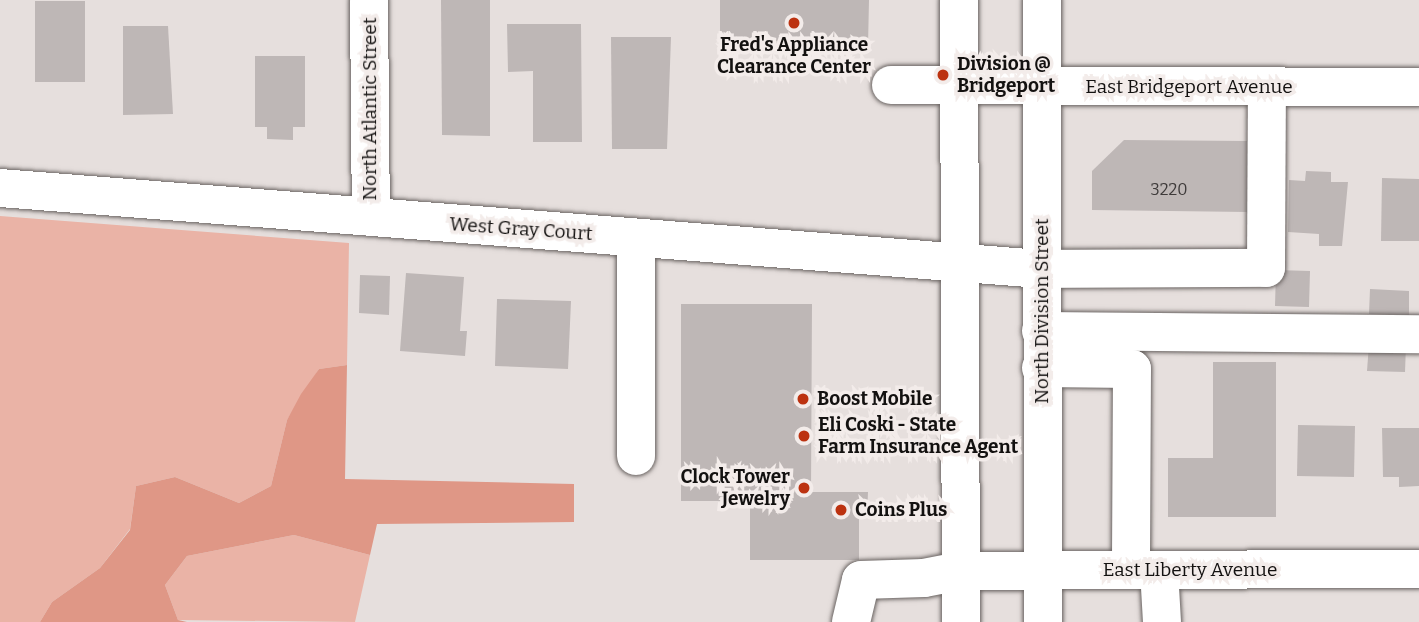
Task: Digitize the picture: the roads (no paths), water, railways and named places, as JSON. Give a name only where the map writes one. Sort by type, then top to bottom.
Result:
[{"type":"street","name":"North Atlantic Street","points":[[369,0],[370,218]]},
{"type":"street","points":[[958,0],[961,622]]},
{"type":"street","name":"North Division Street","points":[[1042,0],[1042,622]]},
{"type":"street","name":"East Bridgeport Avenue","points":[[891,85],[1419,87]]},
{"type":"street","name":"West Gray Court","points":[[0,188],[1041,269],[1266,268],[1266,87]]},
{"type":"street","points":[[636,238],[636,456]]},
{"type":"street","points":[[1041,331],[1419,334]]},
{"type":"street","points":[[1041,368],[1132,369],[1145,570],[1162,622]]},
{"type":"street","name":"East Liberty Avenue","points":[[851,622],[861,580],[924,578],[961,570],[1042,573],[1419,569]]},
{"type":"place","name":"Fred's Appliance Clearance Center","points":[[794,23]]},
{"type":"place","name":"Division @ Bridgeport","points":[[943,75]]},
{"type":"place","name":"Boost Mobile","points":[[803,399]]},
{"type":"place","name":"Eli Coski - State Farm Insurance Agent","points":[[804,436]]},
{"type":"place","name":"Clock Tower Jewelry","points":[[804,488]]},
{"type":"place","name":"Coins Plus","points":[[841,510]]}]
